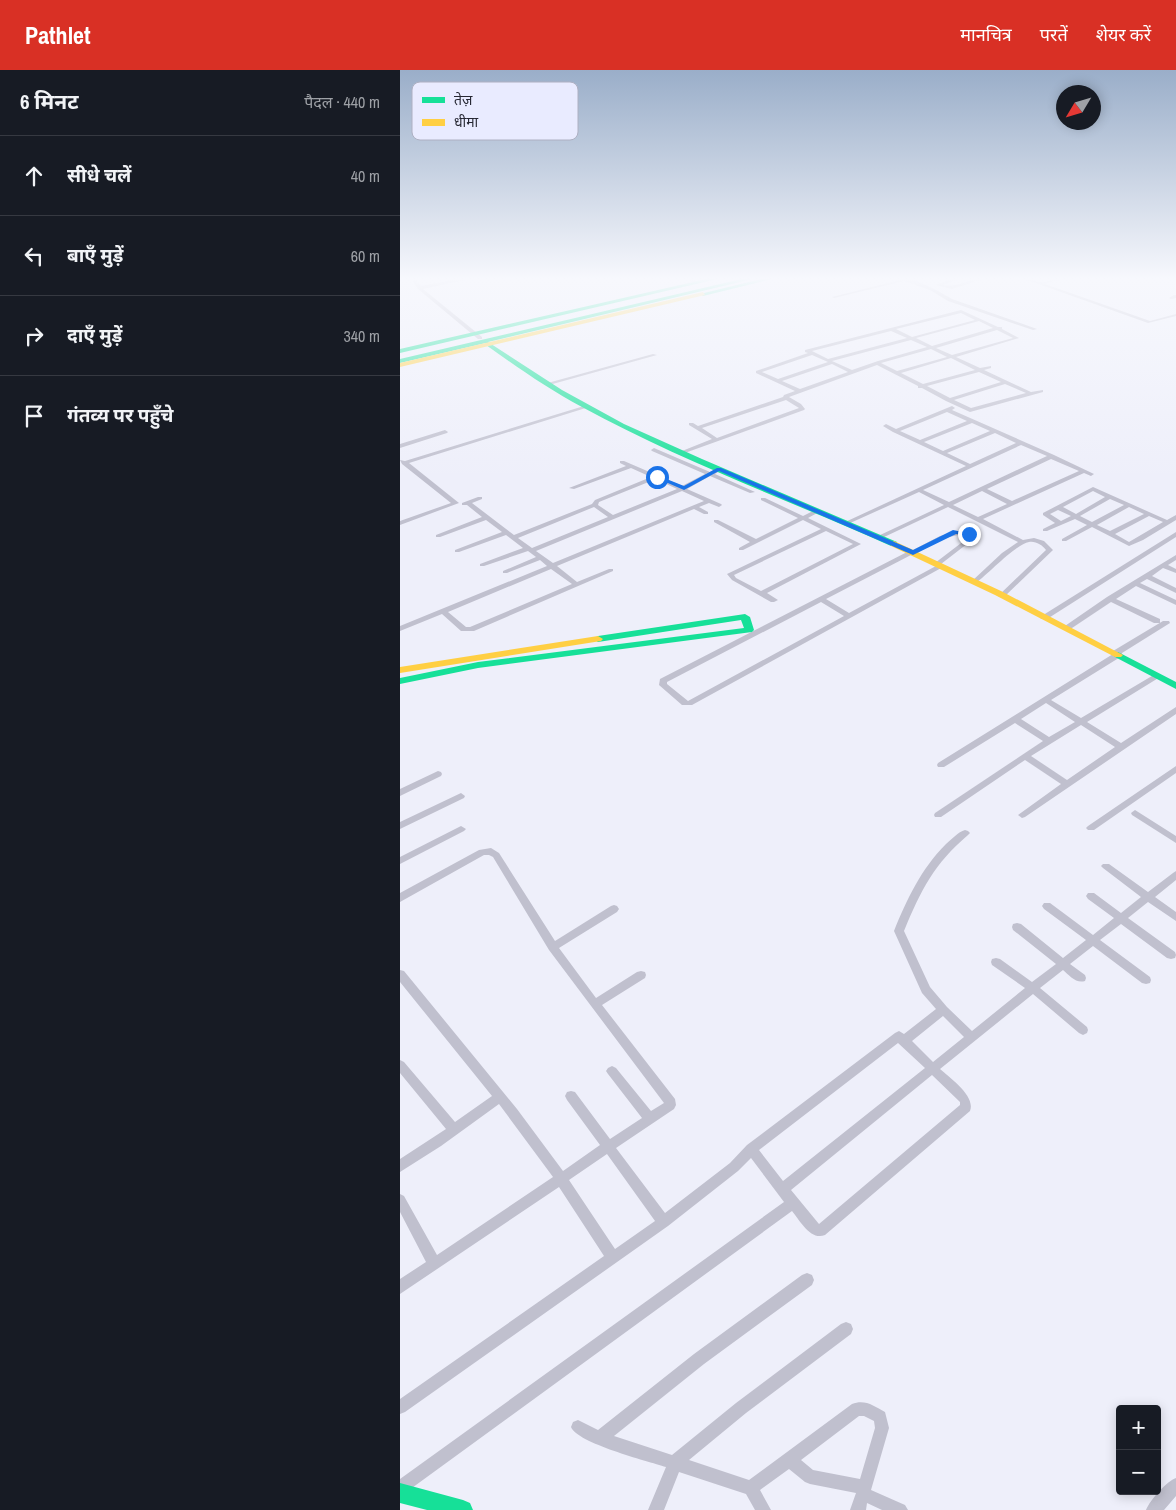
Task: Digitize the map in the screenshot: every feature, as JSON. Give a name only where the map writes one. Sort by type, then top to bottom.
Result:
[{"type":"main road","points":[[400,351],[448,344]]},
{"type":"main road","points":[[400,356],[459,344]]},
{"type":"main road","points":[[400,361],[465,344]]},
{"type":"main road","points":[[400,365],[468,344]]},
{"type":"main road","points":[[492,344],[547,384],[586,407],[680,453],[714,472],[880,537],[1118,653],[1176,686]]},
{"type":"main road","points":[[400,670],[460,658],[745,617],[749,630],[478,665],[400,680]]},
{"type":"main road","points":[[400,1493],[462,1510]]},
{"type":"street","points":[[810,354],[807,352],[836,344]]},
{"type":"street","points":[[777,381],[829,362],[890,344]]},
{"type":"street","points":[[923,344],[1031,394]]},
{"type":"street","points":[[698,428],[786,398],[786,396],[799,391],[877,363],[944,344]]},
{"type":"street","points":[[896,373],[995,344]]},
{"type":"street","points":[[799,391],[758,372],[810,354],[852,372]]},
{"type":"street","points":[[547,384],[655,355]]},
{"type":"street","points":[[877,363],[919,387],[966,410],[975,411],[1041,391]]},
{"type":"street","points":[[919,387],[989,367]]},
{"type":"street","points":[[948,400],[1006,382]]},
{"type":"street","points":[[680,453],[802,408],[786,398]]},
{"type":"street","points":[[402,461],[586,407]]},
{"type":"street","points":[[895,431],[950,409],[972,421],[1091,474]]},
{"type":"street","points":[[920,442],[972,421]]},
{"type":"street","points":[[691,424],[717,440]]},
{"type":"street","points":[[886,426],[970,466]]},
{"type":"street","points":[[942,453],[995,431]]},
{"type":"street","points":[[400,446],[445,432]]},
{"type":"street","points":[[846,523],[1021,443]]},
{"type":"street","points":[[654,450],[714,472],[752,492]]},
{"type":"street","points":[[880,537],[1052,456]]},
{"type":"street","points":[[400,523],[456,503],[402,461]]},
{"type":"street","points":[[622,462],[719,505]]},
{"type":"street","points":[[572,488],[631,466]]},
{"type":"street","points":[[978,519],[1083,471]]},
{"type":"street","points":[[482,565],[613,518],[684,488],[714,472]]},
{"type":"street","points":[[514,537],[657,477]]},
{"type":"street","points":[[983,489],[1012,504]]},
{"type":"street","points":[[1060,523],[1045,514],[1093,489],[1167,522]]},
{"type":"street","points":[[919,490],[1023,542]]},
{"type":"street","points":[[1045,530],[1076,516],[1110,496]]},
{"type":"street","points":[[419,520],[480,498]]},
{"type":"street","points":[[762,499],[858,544],[762,593]]},
{"type":"street","points":[[400,629],[709,500]]},
{"type":"street","points":[[468,502],[576,584]]},
{"type":"street","points":[[594,505],[613,518]]},
{"type":"street","points":[[1064,540],[1129,505]]},
{"type":"street","points":[[694,507],[706,513]]},
{"type":"street","points":[[1058,507],[1147,552]]},
{"type":"street","points":[[741,549],[817,511]]},
{"type":"street","points":[[1110,534],[1149,514]]},
{"type":"street","points":[[438,536],[487,517]]},
{"type":"street","points":[[1128,544],[1176,517]]},
{"type":"street","points":[[716,520],[756,542]]},
{"type":"street","points":[[774,600],[734,579],[730,574],[826,529]]},
{"type":"street","points":[[457,551],[508,532]]},
{"type":"street","points":[[956,532],[965,532],[973,537],[939,565],[689,703],[684,702],[663,685],[664,681],[912,552],[956,532]]},
{"type":"street","points":[[1044,617],[1176,534]]},
{"type":"street","points":[[974,582],[1023,542],[1035,540],[1044,544],[1050,550],[1002,596]]},
{"type":"street","points":[[504,572],[541,557]]},
{"type":"street","points":[[1066,628],[1175,558]]},
{"type":"street","points":[[1164,566],[1176,571]]},
{"type":"street","points":[[443,611],[464,629],[471,630],[611,570]]},
{"type":"street","points":[[1147,576],[1176,591]]},
{"type":"street","points":[[1135,583],[1176,603]]},
{"type":"street","points":[[821,599],[848,615]]},
{"type":"street","points":[[1110,599],[1157,622]]},
{"type":"street","points":[[941,765],[1166,623]]},
{"type":"street","points":[[938,815],[1025,756],[1157,675]]},
{"type":"street","points":[[1046,700],[1121,747]]},
{"type":"street","points":[[1022,815],[1176,710]]},
{"type":"street","points":[[1015,719],[1049,741]]},
{"type":"street","points":[[1025,756],[1067,784]]},
{"type":"street","points":[[1091,828],[1176,769]]},
{"type":"street","points":[[400,793],[438,774]]},
{"type":"street","points":[[400,826],[461,796]]},
{"type":"street","points":[[1135,814],[1176,840]]},
{"type":"street","points":[[400,861],[461,829]]},
{"type":"street","points":[[965,833],[946,847],[930,868],[911,901],[898,931],[926,990],[943,1010],[971,1037]]},
{"type":"street","points":[[400,898],[482,852],[491,851],[496,855],[553,947],[594,1004],[669,1099],[670,1105],[560,1177],[400,1287]]},
{"type":"street","points":[[1106,866],[1176,917]]},
{"type":"street","points":[[783,1189],[971,1037],[1176,876]]},
{"type":"street","points":[[1091,896],[1171,955]]},
{"type":"street","points":[[1046,906],[1146,980]]},
{"type":"street","points":[[553,947],[614,909]]},
{"type":"street","points":[[1017,927],[1082,978]]},
{"type":"street","points":[[996,962],[1034,988],[1083,1030]]},
{"type":"street","points":[[400,974],[500,1097],[560,1177],[613,1258]]},
{"type":"street","points":[[594,1004],[641,975]]},
{"type":"street","points":[[904,1041],[943,1010]]},
{"type":"street","points":[[400,1407],[664,1222],[734,1167],[751,1149],[899,1036],[965,1100],[966,1107],[821,1231],[816,1230],[751,1149]]},
{"type":"street","points":[[400,1065],[454,1130]]},
{"type":"street","points":[[612,1071],[649,1118]]},
{"type":"street","points":[[571,1096],[664,1222]]},
{"type":"street","points":[[400,1166],[500,1097]]},
{"type":"street","points":[[400,1200],[434,1263]]},
{"type":"street","points":[[400,1488],[793,1203]]},
{"type":"street","points":[[599,1438],[699,1359],[807,1280]]},
{"type":"street","points":[[656,1510],[675,1462],[741,1408],[846,1329]]},
{"type":"street","points":[[751,1488],[857,1409],[865,1409],[880,1417],[882,1428],[858,1510]]},
{"type":"street","points":[[578,1427],[599,1438],[751,1488],[763,1510]]},
{"type":"street","points":[[789,1459],[810,1477],[863,1491],[900,1510]]},
{"type":"street","points":[[1154,1510],[1176,1485]]},
{"type":"traffic: fast","points":[[400,351],[430,344]]},
{"type":"traffic: fast","points":[[400,361],[472,344]]},
{"type":"traffic: fast","points":[[488,344],[559,392],[622,426],[894,544]]},
{"type":"traffic: fast","points":[[400,681],[478,665],[749,630],[745,617],[598,639]]},
{"type":"traffic: fast","points":[[1118,655],[1176,686]]},
{"type":"traffic: fast","points":[[400,1493],[463,1510]]},
{"type":"traffic: slow","points":[[400,365],[489,344]]},
{"type":"traffic: slow","points":[[894,544],[998,593],[1118,655]]},
{"type":"traffic: slow","points":[[400,670],[598,639]]},
{"type":"route","points":[[657,477],[684,488],[719,469],[913,553],[956,532],[960,531],[969,534]]}]
